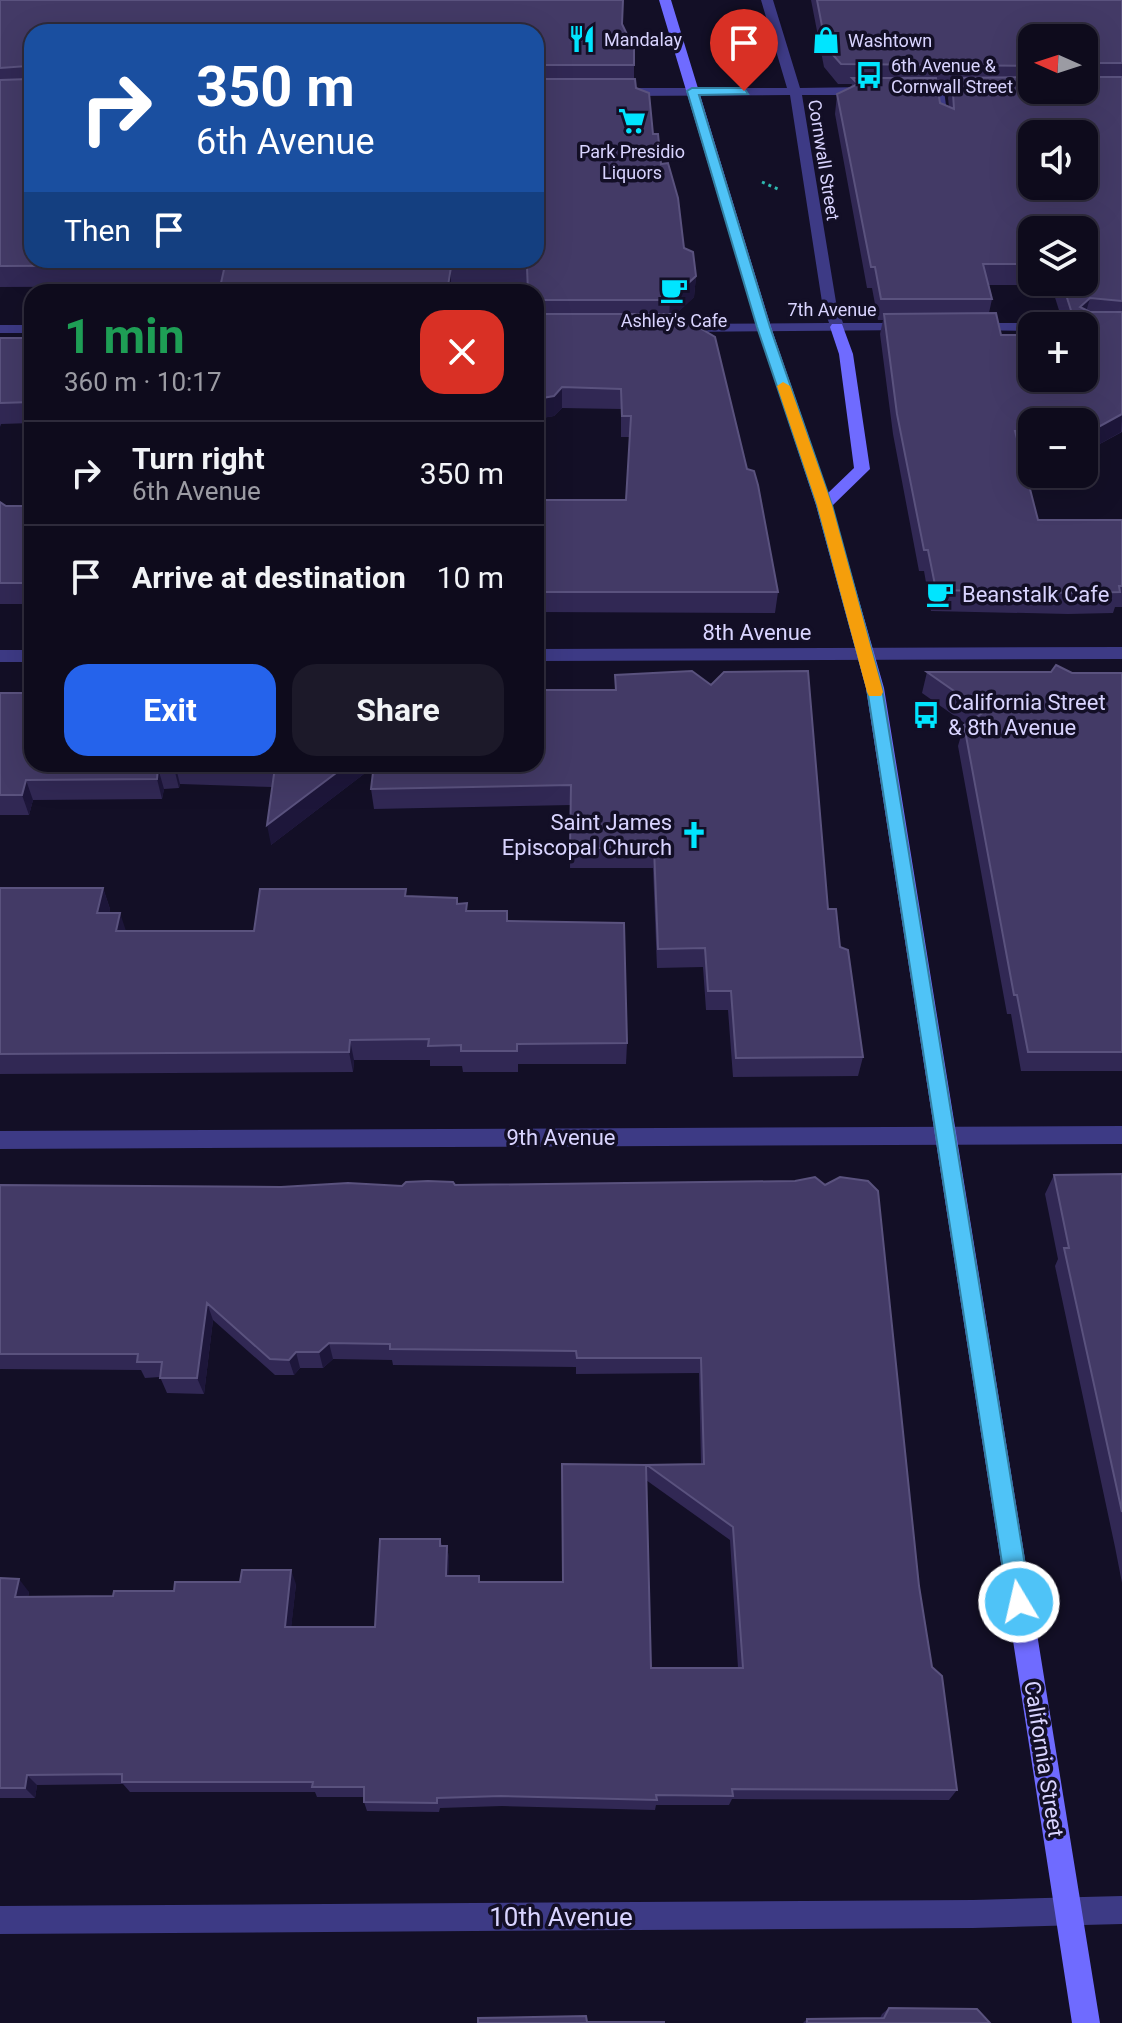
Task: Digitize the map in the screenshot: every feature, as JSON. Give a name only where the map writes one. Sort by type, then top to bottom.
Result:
[{"type":"main road","name":"California Street","points":[[665,0],[764,327],[824,505],[867,654],[1086,2023]]},
{"type":"main road","points":[[824,505],[862,469],[846,354],[837,327]]},
{"type":"street","name":"Cornwall Street","points":[[767,0],[795,91],[829,302],[837,327]]},
{"type":"street","points":[[938,91],[945,123]]},
{"type":"street","points":[[598,92],[984,91]]},
{"type":"street","name":"7th Avenue","points":[[660,328],[928,327]]},
{"type":"street","points":[[958,327],[1018,327]]},
{"type":"street","points":[[0,329],[24,329]]},
{"type":"street","name":"8th Avenue","points":[[544,655],[1122,653]]},
{"type":"street","points":[[0,656],[24,656]]},
{"type":"street","name":"9th Avenue","points":[[0,1140],[1122,1135]]},
{"type":"street","name":"10th Avenue","points":[[0,1920],[1122,1910]]},
{"type":"building","points":[[0,0],[623,0],[622,24],[634,49],[634,65],[544,65],[544,24],[24,24],[24,66],[0,68]]},
{"type":"building","points":[[817,0],[1122,0],[1122,63],[1098,63],[1098,24],[1018,24],[1018,66],[841,64],[826,47]]},
{"type":"building","points":[[1018,77],[1018,104],[1098,104],[1098,77],[1122,77],[1122,301],[1090,298],[1080,307],[1090,312],[1072,312],[1066,296],[1098,296],[1098,216],[1018,216],[1018,264],[983,264],[992,299],[881,299],[875,267],[871,267],[837,94],[858,84],[852,78],[936,78],[940,103],[954,109],[952,78]]},
{"type":"building","points":[[24,79],[24,266],[0,266],[0,80]]},
{"type":"building","points":[[544,79],[635,79],[636,88],[649,93],[653,134],[658,134],[661,164],[668,163],[678,198],[684,248],[693,252],[696,276],[670,300],[544,300],[544,284],[528,284],[527,268],[544,268]]},
{"type":"building","points":[[224,268],[451,268],[448,284],[221,284]]},
{"type":"building","points":[[1098,312],[1122,312],[1122,414],[1098,427],[1098,408],[1018,408],[1018,431],[1015,431],[1018,488],[1030,488],[1038,520],[1122,520],[1120,592],[936,590],[928,550],[924,550],[897,414],[884,314],[996,313],[1001,335],[1018,335],[1018,392],[1098,392]]},
{"type":"building","points":[[544,314],[676,314],[715,337],[747,469],[754,471],[758,485],[778,592],[544,592],[544,500],[626,500],[631,416],[622,416],[621,389],[562,387],[554,396],[544,398]]},
{"type":"building","points":[[0,338],[24,338],[24,402],[0,403]]},
{"type":"building","points":[[0,502],[6,506],[24,506],[24,583],[0,583]]},
{"type":"building","points":[[1056,665],[1072,673],[1122,673],[1122,1052],[1028,1052],[1017,995],[1014,995],[964,725],[984,712],[927,672],[1051,672]]},
{"type":"building","points":[[692,671],[711,685],[724,672],[808,671],[828,909],[836,909],[840,947],[848,950],[863,1057],[736,1058],[731,991],[708,991],[705,948],[658,949],[654,848],[570,848],[571,785],[371,789],[373,772],[544,772],[544,690],[616,690],[615,675]]},
{"type":"building","points":[[0,693],[24,693],[24,772],[158,772],[157,779],[26,780],[22,795],[0,795]]},
{"type":"building","points":[[274,772],[337,772],[267,825]]},
{"type":"building","points":[[0,888],[103,888],[97,913],[120,913],[116,931],[254,931],[260,889],[406,889],[405,896],[457,898],[457,904],[467,903],[466,911],[507,911],[507,921],[624,923],[627,1043],[517,1044],[517,1051],[461,1051],[461,1045],[428,1046],[429,1039],[350,1040],[349,1052],[0,1054]]},
{"type":"building","points":[[1122,1174],[1122,1512],[1064,1248],[1069,1248],[1054,1175]]},
{"type":"building","points":[[815,1177],[825,1185],[840,1177],[868,1181],[878,1191],[919,1586],[932,1667],[942,1676],[957,1790],[732,1789],[733,1796],[656,1795],[657,1800],[501,1796],[437,1798],[437,1803],[364,1802],[364,1787],[312,1787],[313,1782],[122,1782],[122,1774],[27,1775],[25,1788],[0,1788],[0,1578],[19,1579],[15,1597],[113,1596],[114,1591],[174,1591],[175,1582],[240,1582],[242,1570],[291,1570],[285,1627],[375,1627],[380,1539],[440,1539],[440,1546],[447,1546],[446,1576],[479,1576],[479,1582],[563,1582],[562,1464],[646,1465],[651,1668],[743,1668],[733,1527],[647,1465],[704,1464],[701,1358],[577,1358],[576,1351],[390,1349],[390,1344],[329,1343],[319,1352],[296,1352],[289,1360],[270,1359],[207,1303],[197,1378],[160,1378],[162,1362],[137,1362],[138,1354],[0,1354],[0,1185],[281,1187],[348,1183],[402,1186],[406,1182],[428,1181],[453,1182],[455,1185],[795,1181]]},
{"type":"building","points":[[889,2008],[977,2009],[990,2023],[807,2023],[807,2019],[884,2018]]},
{"type":"building","points":[[586,2016],[587,2022],[664,2023],[478,2023],[478,2018]]},
{"type":"slow traffic","points":[[783,386],[824,505],[875,692]]},
{"type":"place","name":"Mandalay","points":[[582,39]]},
{"type":"place","name":"Washtown","points":[[826,40]]},
{"type":"place","name":"6th Avenue & Cornwall Street","points":[[869,75]]},
{"type":"place","name":"Park Presidio Liquors","points":[[632,121]]},
{"type":"place","name":"Ashley's Cafe","points":[[674,290]]},
{"type":"place","name":"Beanstalk Cafe","points":[[940,594]]},
{"type":"place","name":"California Street & 8th Avenue","points":[[926,715]]},
{"type":"place","name":"Saint James Episcopal Church","points":[[694,835]]},
{"type":"route","points":[[744,91],[692,91],[764,327],[824,505],[875,688],[1019,1602]]}]
